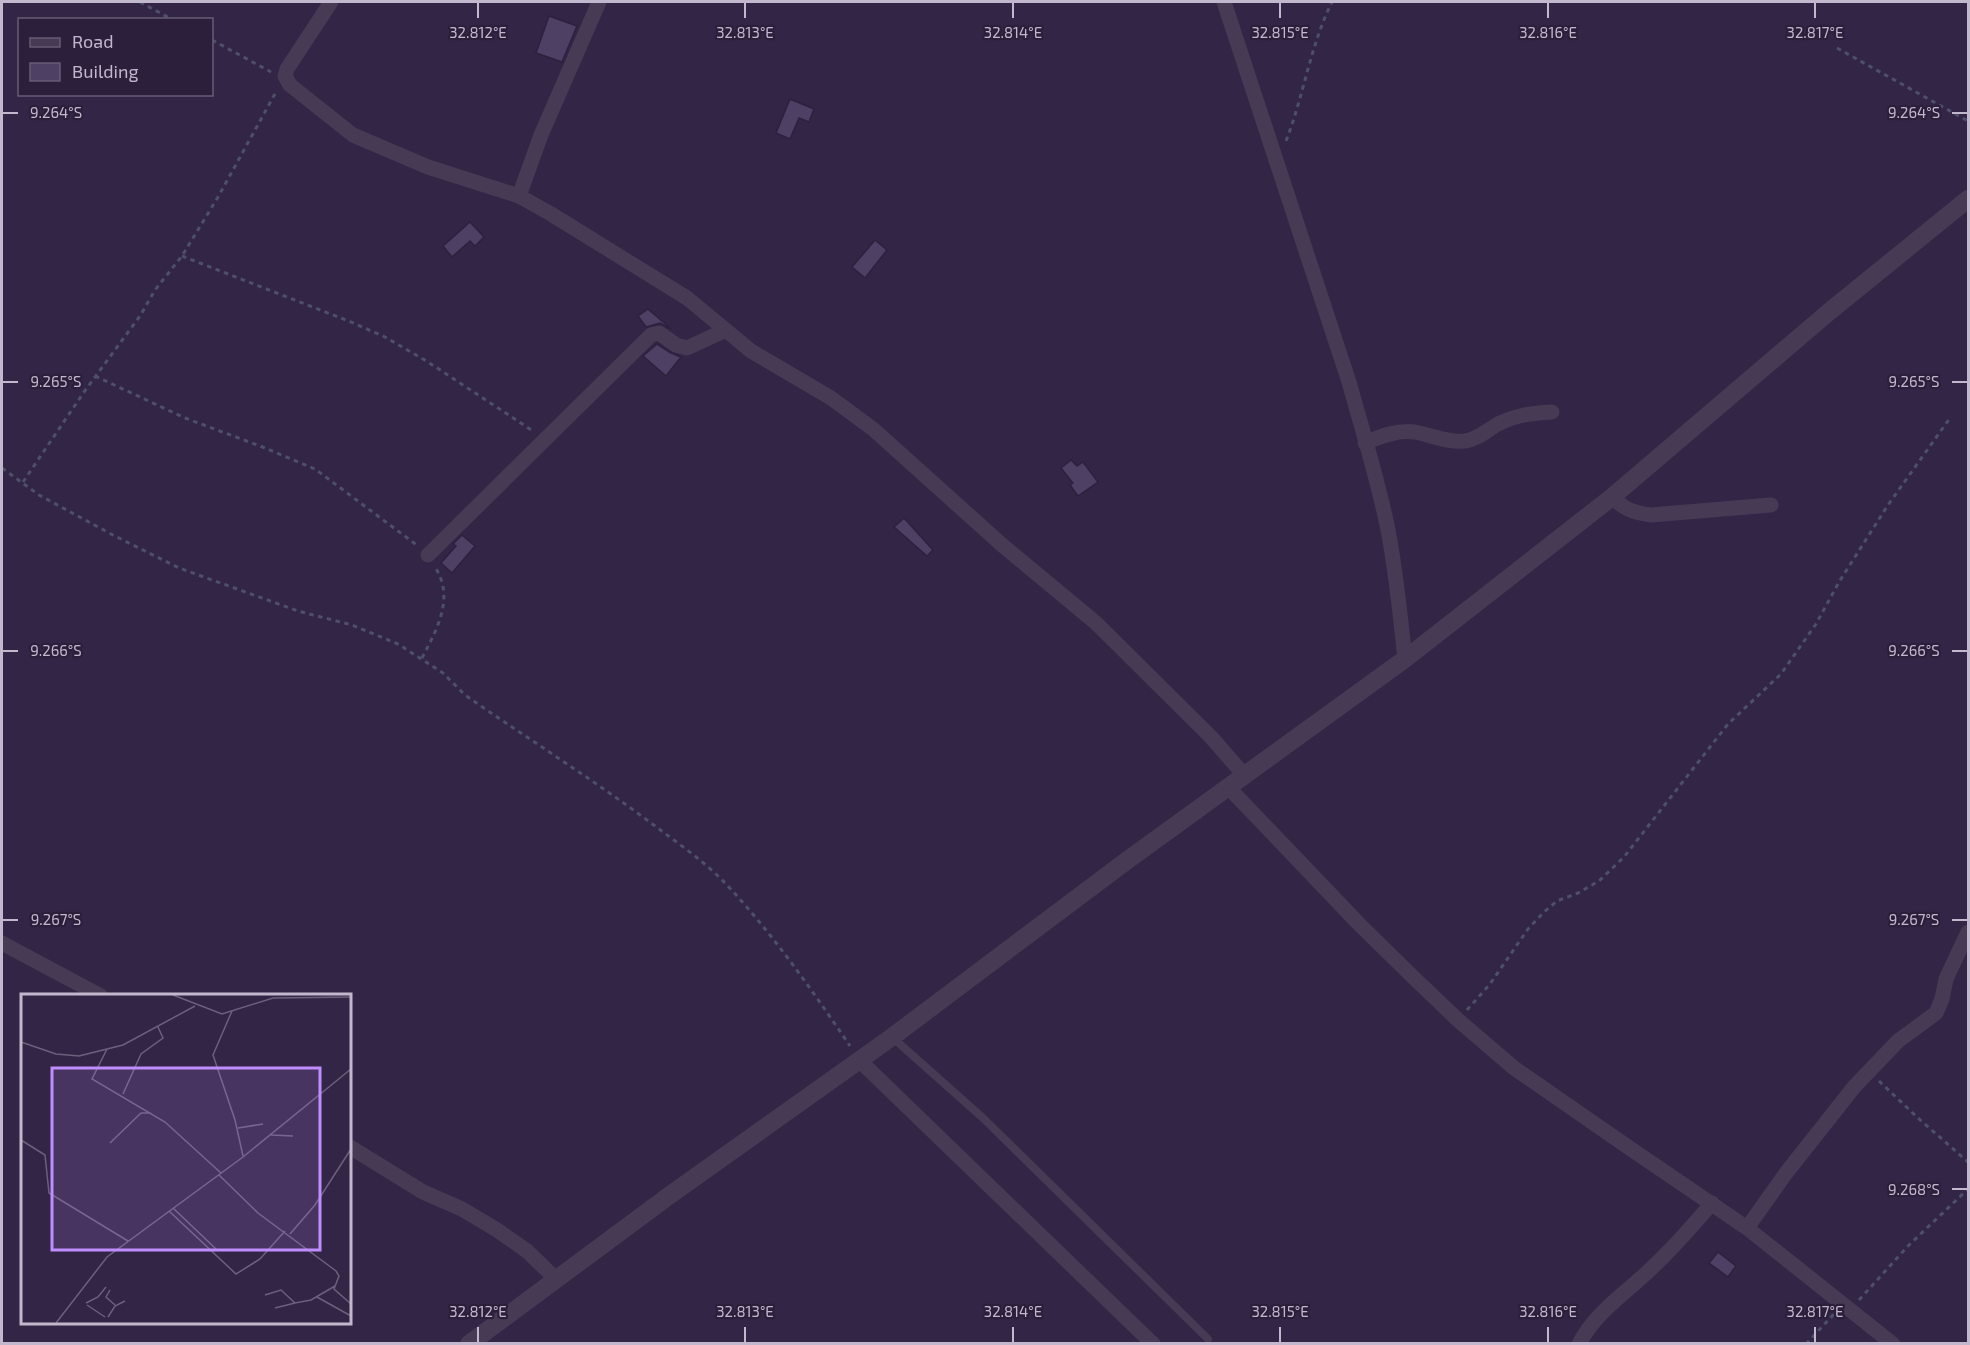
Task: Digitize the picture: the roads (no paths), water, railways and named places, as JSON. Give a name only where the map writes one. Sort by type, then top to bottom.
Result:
[{"type":"street","points":[[331,2],[287,69],[284,78],[290,85],[353,135],[428,167],[519,196],[687,298],[751,351],[831,398],[873,429],[986,531],[1096,623],[1211,737],[1245,776]]},
{"type":"street","points":[[519,196],[542,135],[599,2]]},
{"type":"street","points":[[1224,2],[1349,382],[1387,525],[1405,659]]},
{"type":"street","points":[[469,1344],[892,1037],[1129,859],[1405,659],[1612,497],[1830,311],[1968,199]]},
{"type":"street","points":[[428,555],[651,335],[659,333],[676,345],[687,348],[726,330]]},
{"type":"street","points":[[1365,443],[1396,432],[1413,432],[1452,441],[1465,441],[1478,437],[1511,418],[1527,413],[1552,412]]},
{"type":"street","points":[[1612,497],[1634,513],[1651,515],[1772,505]]},
{"type":"street","points":[[1229,788],[1359,924],[1458,1020],[1514,1068],[1747,1228],[1893,1344]]},
{"type":"street","points":[[1747,1228],[1828,1119],[1869,1072],[1898,1041],[1936,1013],[1942,999],[1946,979],[1968,933]]},
{"type":"street","points":[[2,943],[97,994]]},
{"type":"street","points":[[860,1060],[1153,1344]]},
{"type":"street","points":[[351,1148],[423,1192],[462,1209],[497,1230],[527,1251],[556,1279]]},
{"type":"street","points":[[1580,1344],[1603,1310],[1642,1277],[1680,1240],[1712,1203]]},
{"type":"lane","points":[[892,1037],[983,1118],[1209,1339]]}]
